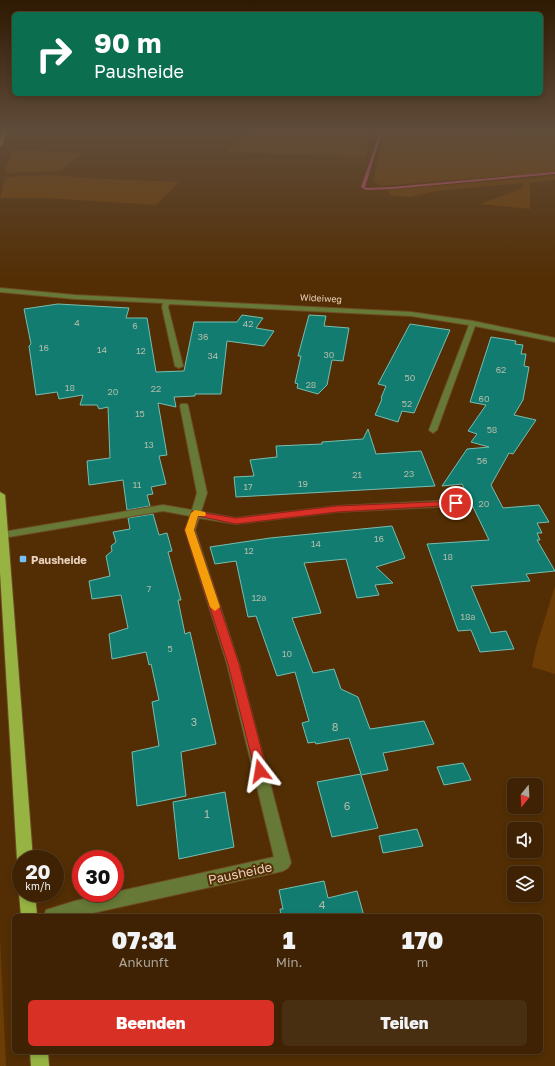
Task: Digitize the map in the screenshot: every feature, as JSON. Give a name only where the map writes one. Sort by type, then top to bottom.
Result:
[{"type":"main road","points":[[0,495],[24,850]]},
{"type":"main road","points":[[28,902],[29,914]]},
{"type":"main road","points":[[39,1054],[40,1066]]},
{"type":"street","name":"Wideiweg","points":[[0,290],[75,297],[403,314],[473,323],[555,340]]},
{"type":"street","points":[[167,301],[165,307],[179,366]]},
{"type":"street","points":[[433,430],[473,323]]},
{"type":"street","name":"Pausheide","points":[[58,914],[75,908],[283,863],[233,664],[190,530],[202,493],[184,406]]},
{"type":"street","points":[[3,535],[163,508],[236,521],[337,509],[456,503]]},
{"type":"shaded area","points":[[4,180],[125,180],[179,182],[156,205],[45,198],[0,198]]},
{"type":"shaded area","points":[[373,180],[459,180],[381,186]]},
{"type":"shaded area","points":[[510,180],[555,180],[530,183],[530,209],[480,204],[523,188],[523,183],[436,191],[410,197],[390,195],[388,190]]},
{"type":"shaded area","points":[[555,586],[555,674],[532,667],[536,647]]},
{"type":"shaded area","points":[[0,938],[6,1066],[0,1066]]},
{"type":"building","points":[[58,304],[129,308],[126,318],[147,318],[156,372],[184,371],[194,322],[237,322],[242,315],[263,318],[256,328],[274,331],[264,346],[227,341],[221,394],[195,394],[195,396],[174,397],[176,407],[158,403],[167,455],[159,456],[166,484],[151,487],[153,494],[147,495],[150,506],[127,510],[123,480],[89,485],[87,461],[110,458],[108,407],[99,409],[97,405],[80,405],[83,395],[59,399],[57,392],[36,395],[29,346],[31,344],[24,309]]},
{"type":"building","points":[[309,315],[326,316],[324,326],[349,328],[343,361],[332,360],[327,385],[318,394],[297,388],[298,384],[295,383],[301,356],[298,356]]},
{"type":"building","points":[[410,324],[450,330],[414,413],[402,411],[398,422],[375,415],[386,386],[378,384]]},
{"type":"building","points":[[491,337],[516,341],[515,344],[523,345],[521,354],[526,354],[524,366],[529,367],[523,400],[514,415],[536,420],[513,454],[509,453],[491,485],[503,508],[539,505],[549,522],[537,523],[542,533],[537,533],[540,540],[537,540],[555,571],[526,574],[530,581],[471,586],[491,633],[506,631],[514,649],[480,652],[471,630],[458,631],[427,544],[489,540],[462,484],[442,486],[467,449],[489,447],[471,442],[477,434],[468,431],[486,405],[470,402]]},
{"type":"building","points":[[368,429],[376,454],[421,451],[435,486],[236,497],[234,477],[254,476],[250,460],[277,457],[276,446],[322,444],[322,442],[363,439]]},
{"type":"building","points":[[153,514],[159,535],[167,533],[172,551],[168,552],[181,600],[178,600],[185,634],[190,632],[216,744],[181,752],[186,796],[137,806],[132,752],[159,746],[152,702],[159,700],[151,664],[149,665],[146,652],[112,659],[109,634],[128,628],[121,595],[92,599],[89,581],[110,576],[106,556],[112,551],[111,546],[116,542],[113,532],[130,529],[128,518]]},
{"type":"building","points":[[392,526],[405,558],[376,567],[393,583],[375,585],[379,595],[357,598],[346,559],[304,563],[321,613],[292,618],[313,673],[334,669],[341,689],[358,697],[370,729],[424,721],[434,744],[383,753],[388,770],[361,775],[378,828],[332,837],[317,782],[361,774],[349,738],[316,744],[315,742],[308,743],[302,723],[309,721],[295,672],[277,676],[256,616],[248,617],[236,561],[215,564],[210,547],[270,538]]},
{"type":"building","points":[[463,763],[471,780],[444,785],[437,767]]},
{"type":"building","points":[[225,792],[234,847],[179,859],[173,802]]},
{"type":"building","points":[[417,829],[423,846],[383,853],[379,836]]},
{"type":"building","points":[[324,881],[328,898],[357,891],[363,914],[281,914],[280,909],[283,909],[279,890]]},
{"type":"waterway","points":[[365,180],[363,187],[366,189],[482,180]]},
{"type":"slow traffic","points":[[202,514],[195,513],[190,530],[215,607]]},
{"type":"place","name":"Pausheide","points":[[23,559]]},
{"type":"route","points":[[260,771],[233,664],[190,530],[195,513],[236,521],[337,509],[456,503]]}]
